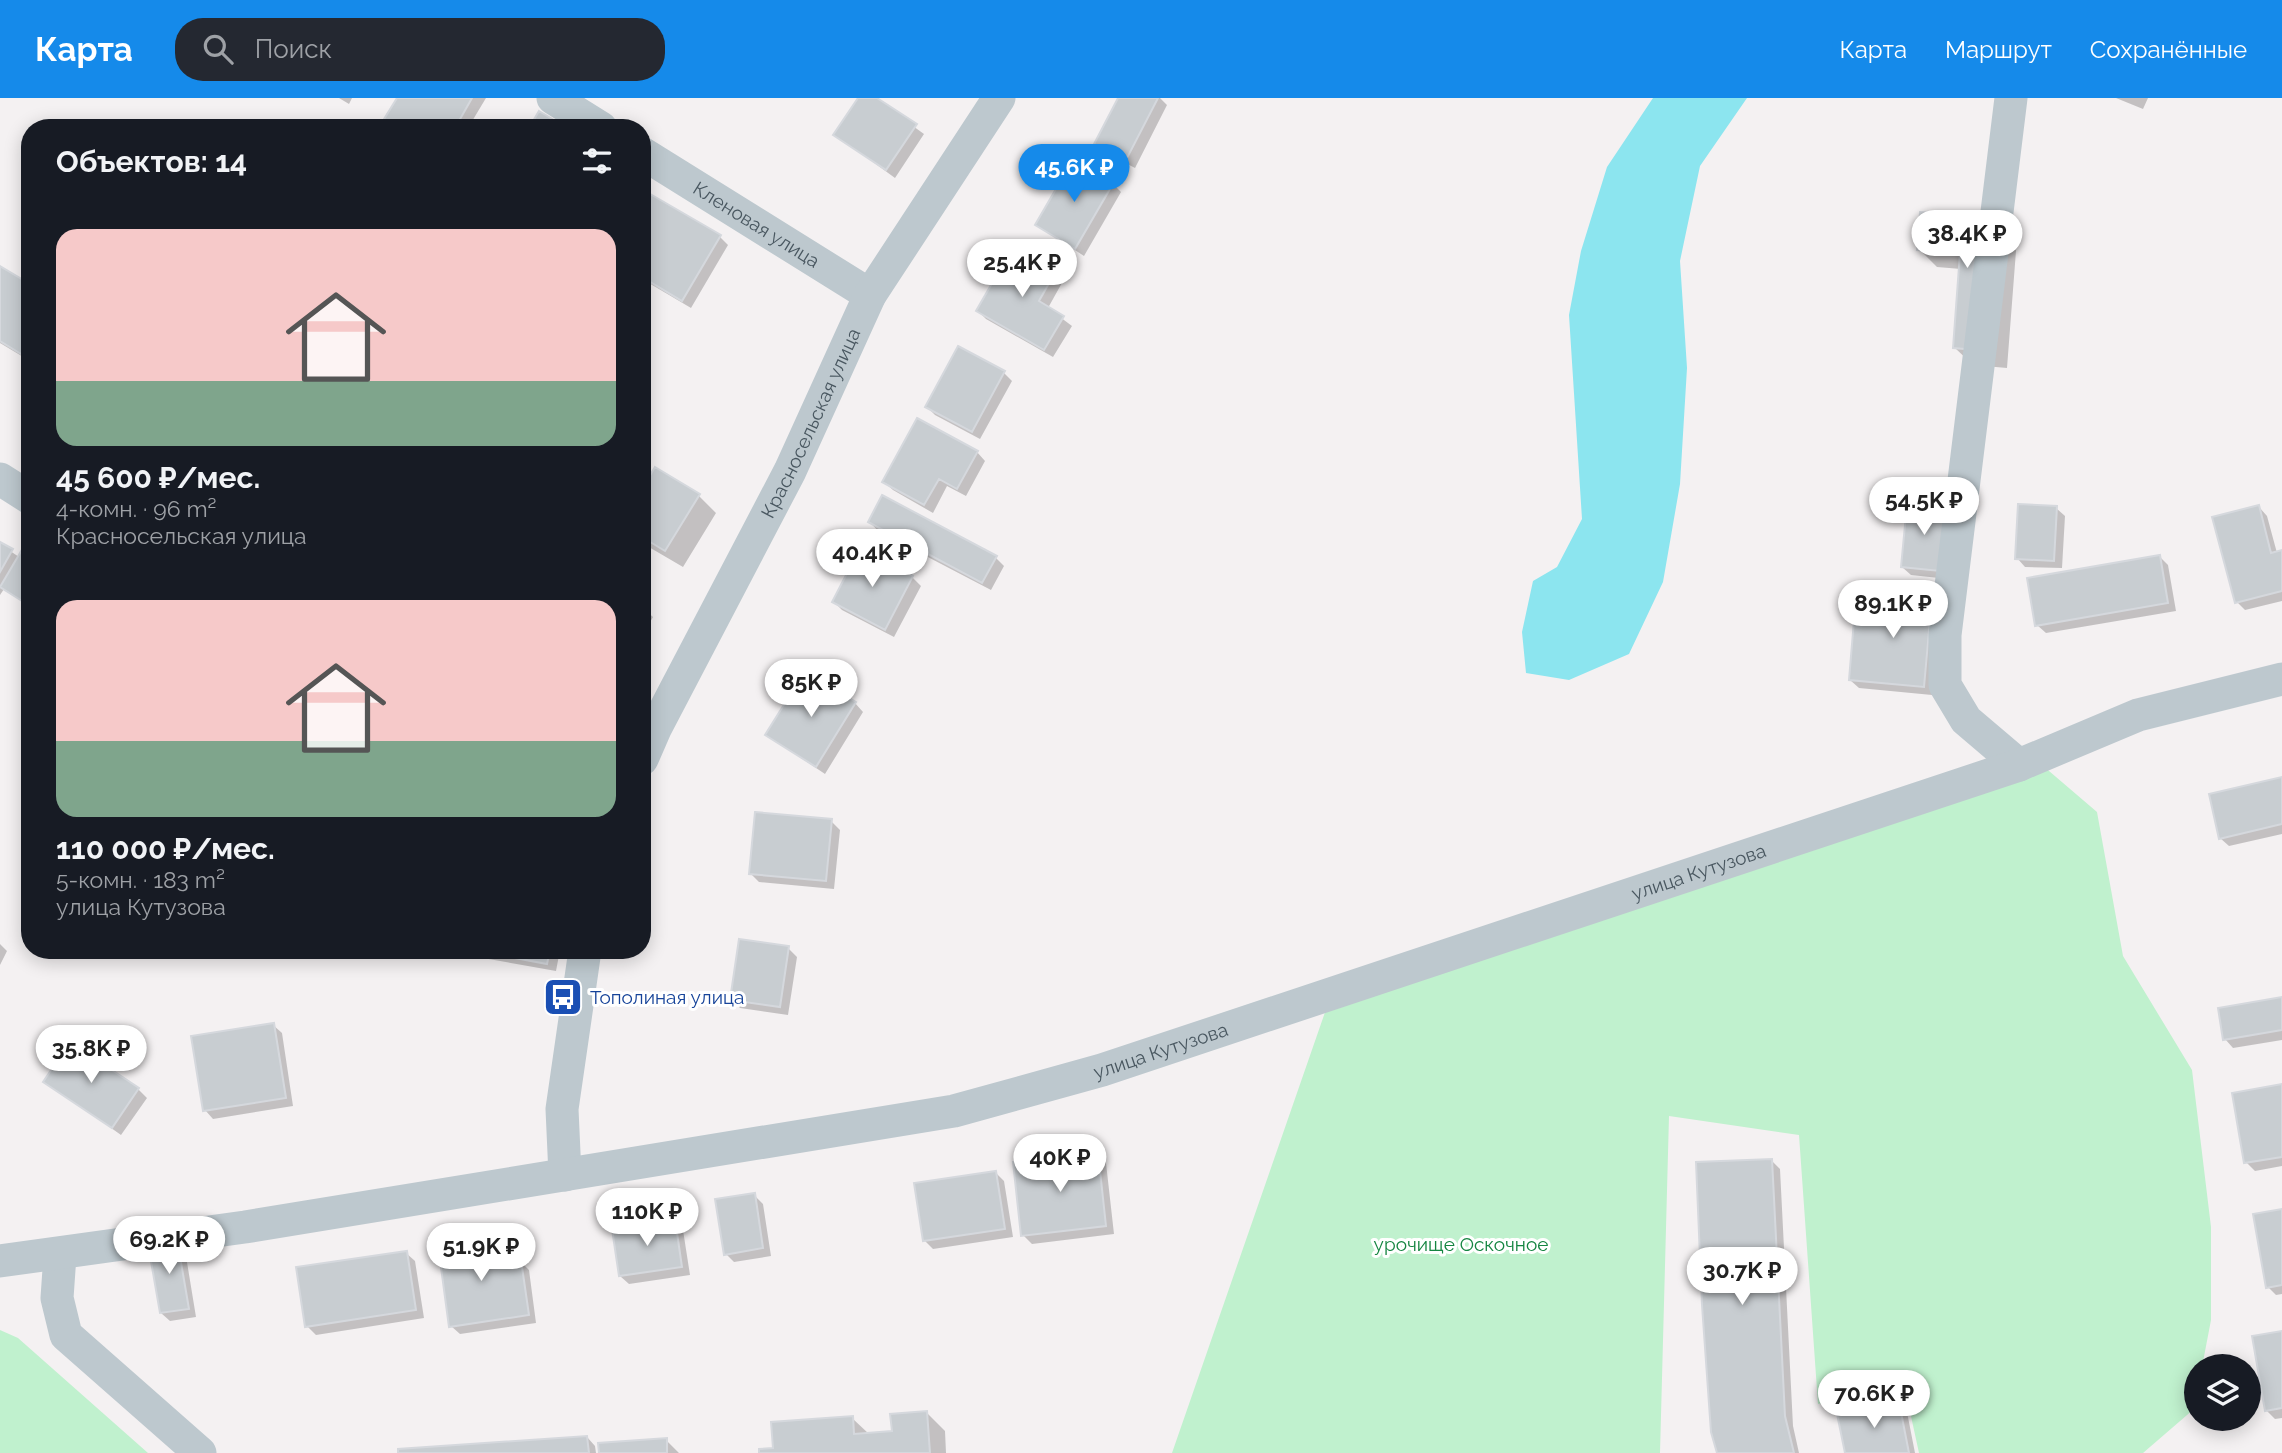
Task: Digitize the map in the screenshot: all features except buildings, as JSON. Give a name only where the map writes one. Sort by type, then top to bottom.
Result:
[{"type":"street","points":[[553,98],[587,119]]},
{"type":"street","name":"Красносельская улица","points":[[651,738],[790,471],[870,295],[999,98]]},
{"type":"street","points":[[2011,98],[1945,635],[1945,685],[1966,720],[2019,765]]},
{"type":"street","name":"Кленовая улица","points":[[651,159],[870,295]]},
{"type":"street","points":[[0,479],[21,492]]},
{"type":"street","name":"улица Кутузова","points":[[0,1261],[60,1255],[954,1111],[1088,1074],[2019,765],[2138,715],[2282,679]]},
{"type":"street","points":[[565,1175],[562,1109],[584,959]]},
{"type":"street","points":[[60,1255],[57,1298],[66,1335],[200,1453]]},
{"type":"green space","name":"урочище Оскочное","points":[[2042,765],[2097,812],[2123,956],[2192,1070],[2211,1227],[2211,1320],[2204,1354],[2184,1354],[2184,1418],[2143,1453],[1919,1453],[1904,1384],[1818,1404],[1799,1135],[1669,1116],[1660,1453],[1172,1453],[1331,995]]},
{"type":"green space","points":[[0,1330],[18,1338],[148,1453],[0,1453]]},
{"type":"water","points":[[1653,98],[1747,98],[1700,166],[1680,261],[1687,368],[1680,484],[1663,582],[1629,654],[1569,680],[1526,673],[1522,632],[1533,581],[1557,567],[1582,519],[1569,315],[1581,251],[1607,167]]},
{"type":"place","name":"Тополиная улица","points":[[563,997]]}]
